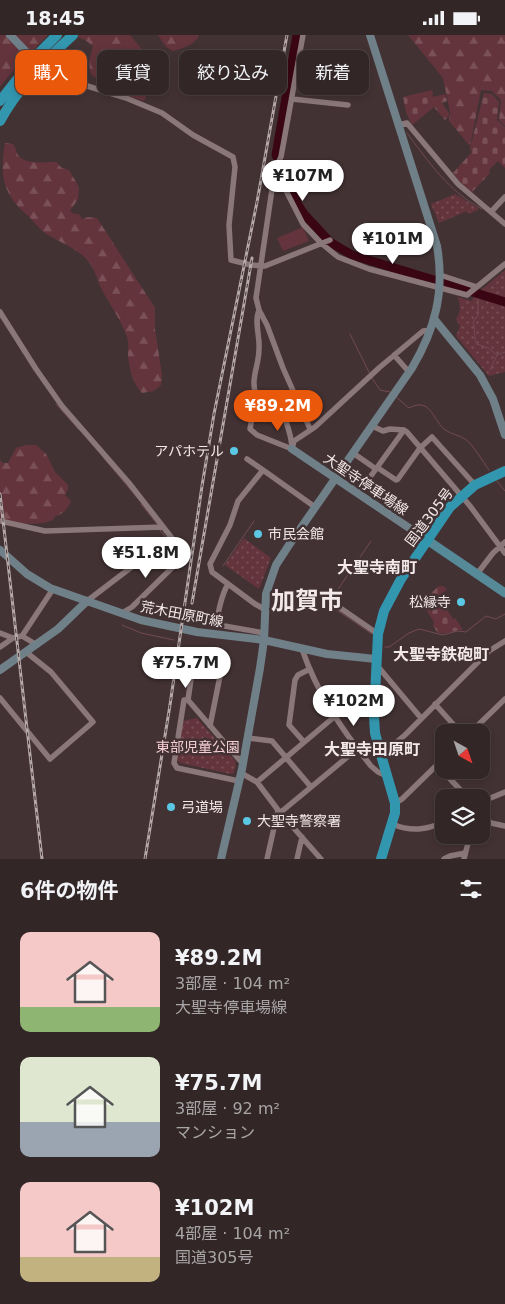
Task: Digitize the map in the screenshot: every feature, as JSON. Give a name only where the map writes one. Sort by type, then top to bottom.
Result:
[{"type":"highway","points":[[42,50],[57,35]]},
{"type":"highway","points":[[58,50],[73,35]]},
{"type":"highway","points":[[0,101],[15,82]]},
{"type":"highway","points":[[0,121],[18,95]]},
{"type":"highway","name":"国道305号","points":[[381,859],[395,813],[395,803],[375,733],[375,663],[378,634],[384,611],[401,579],[450,507],[475,485],[505,471]]},
{"type":"main road","points":[[427,540],[505,593]]},
{"type":"street","points":[[10,35],[24,50]]},
{"type":"street","points":[[303,35],[281,157],[275,168],[256,298],[259,310],[310,429]]},
{"type":"street","points":[[221,859],[248,738],[264,637],[266,593],[276,565],[409,372],[435,320],[440,289],[437,246],[370,35]]},
{"type":"street","points":[[87,86],[162,113],[193,135],[233,157],[235,167],[229,225],[231,260],[265,266],[330,240]]},
{"type":"street","points":[[292,99],[348,105]]},
{"type":"street","points":[[398,125],[407,123],[458,184],[505,225]]},
{"type":"street","points":[[275,168],[304,224],[321,243],[338,257],[369,269],[467,295],[505,264]]},
{"type":"street","points":[[491,212],[505,197]]},
{"type":"street","points":[[440,276],[476,288]]},
{"type":"street","points":[[259,310],[256,316],[259,347],[252,386],[256,395],[250,429],[257,435],[292,449]]},
{"type":"street","points":[[0,312],[62,406],[123,477],[182,551],[181,559],[132,607],[122,613]]},
{"type":"street","points":[[435,320],[480,375],[492,399],[505,435]]},
{"type":"street","points":[[292,449],[294,441],[333,411],[394,355],[423,331],[431,330]]},
{"type":"street","points":[[394,355],[409,372]]},
{"type":"street","points":[[256,395],[271,395],[277,401],[290,434],[292,449]]},
{"type":"street","points":[[372,426],[383,431],[390,429],[407,432],[502,544],[505,553]]},
{"type":"street","points":[[358,494],[404,430]]},
{"type":"street","points":[[353,453],[396,480],[420,448],[432,437],[475,485]]},
{"type":"street","name":"大聖寺停車場線","points":[[292,449],[427,540]]},
{"type":"street","points":[[247,459],[315,507]]},
{"type":"street","points":[[263,470],[238,501],[230,525],[210,565],[212,572],[264,609]]},
{"type":"street","points":[[0,521],[45,531],[163,527]]},
{"type":"street","points":[[0,670],[58,629],[87,601],[171,537]]},
{"type":"street","points":[[477,574],[502,544]]},
{"type":"street","name":"荒木田原町線","points":[[0,550],[27,574],[53,589],[141,620],[197,632],[264,637],[302,649],[375,663]]},
{"type":"street","points":[[228,584],[223,593],[217,619],[219,625],[264,637]]},
{"type":"street","points":[[0,647],[13,638],[22,635],[53,589]]},
{"type":"street","points":[[333,603],[378,634]]},
{"type":"street","points":[[0,633],[13,638]]},
{"type":"street","points":[[22,635],[37,645]]},
{"type":"street","points":[[380,755],[405,735],[489,651],[505,641]]},
{"type":"street","points":[[302,649],[334,717],[357,749],[378,772],[386,776]]},
{"type":"street","points":[[210,726],[224,656],[195,651],[188,700],[210,726],[243,764]]},
{"type":"street","points":[[0,698],[50,759],[93,722],[52,672],[26,652]]},
{"type":"street","points":[[375,663],[421,717]]},
{"type":"street","points":[[304,742],[290,725],[295,681],[298,675],[310,669]]},
{"type":"street","points":[[479,724],[505,699]]},
{"type":"street","points":[[188,700],[184,700],[174,763],[177,768],[240,777],[257,782],[321,859]]},
{"type":"street","points":[[435,705],[452,724]]},
{"type":"street","points":[[257,782],[334,717]]},
{"type":"street","points":[[248,738],[272,741],[311,787]]},
{"type":"street","points":[[267,859],[280,811],[357,749]]},
{"type":"street","points":[[395,803],[402,799],[435,767]]},
{"type":"street","points":[[450,779],[460,789]]},
{"type":"street","points":[[490,798],[505,792]]},
{"type":"street","points":[[490,822],[505,826]]},
{"type":"street","points":[[392,824],[398,827],[421,829],[429,829],[435,826]]},
{"type":"street","points":[[297,859],[302,837]]},
{"type":"street","points":[[444,859],[450,856],[465,856]]},
{"type":"green space","points":[[0,35],[48,35],[33,50],[15,50],[15,69],[0,87]]},
{"type":"green space","points":[[73,35],[130,35],[143,50],[97,50],[97,78],[90,72],[89,61],[93,46]]},
{"type":"green space","points":[[158,35],[199,35],[192,44],[173,51],[166,47]]},
{"type":"green space","points":[[408,35],[505,35],[505,126],[499,120],[501,100],[492,91],[481,90],[470,146],[449,121],[450,112],[443,78]]},
{"type":"green space","points":[[432,90],[433,97],[445,94],[447,101],[442,103],[449,116],[445,120],[434,107],[412,125],[406,112],[403,97]]},
{"type":"green space","points":[[484,93],[492,94],[499,102],[497,120],[505,127],[505,168],[498,161],[489,170],[490,173],[472,192],[453,173],[472,152],[470,148]]},
{"type":"green space","points":[[126,95],[147,95],[144,101]]},
{"type":"green space","points":[[5,143],[13,144],[18,155],[25,160],[56,162],[62,168],[69,170],[79,187],[78,199],[70,211],[74,214],[79,214],[82,219],[88,217],[97,218],[155,308],[155,329],[162,375],[161,385],[154,391],[142,393],[134,381],[129,366],[128,343],[125,331],[87,259],[76,250],[42,231],[18,206],[7,190],[3,174]]},
{"type":"green space","points":[[455,194],[479,209],[469,214],[467,211],[439,223],[431,204]]},
{"type":"green space","points":[[303,227],[309,241],[283,251],[277,238]]},
{"type":"green space","points":[[505,270],[505,372],[489,376],[456,336],[460,326],[456,319],[460,308],[457,297],[472,301],[475,295]]},
{"type":"green space","points":[[36,445],[46,454],[55,472],[68,485],[65,495],[71,501],[63,513],[47,522],[27,524],[0,519],[0,460],[3,463],[8,463],[16,448]]},
{"type":"green space","points":[[244,538],[271,558],[259,589],[225,565]]},
{"type":"green space","points":[[439,586],[447,589],[443,593],[447,601],[444,605],[463,630],[438,633],[433,626],[434,622],[421,602]]},
{"type":"green space","name":"東部児童公園","points":[[197,718],[235,761],[236,766],[233,774],[180,763],[177,760],[183,721]]},
{"type":"waterway","points":[[297,35],[276,155],[298,205],[304,214],[330,242],[352,255],[505,302]]},
{"type":"waterway","points":[[407,133],[440,175],[460,194],[482,209]]},
{"type":"waterway","points":[[478,293],[478,315],[473,322],[475,339],[477,344],[488,348],[497,355],[490,370]]},
{"type":"waterway","points":[[350,334],[370,374]]},
{"type":"waterway","points":[[497,355],[505,352]]},
{"type":"waterway","points":[[372,378],[380,390],[390,392]]},
{"type":"waterway","points":[[395,396],[409,408],[422,405],[430,410],[444,429],[468,441],[489,470]]},
{"type":"waterway","points":[[56,404],[79,430]]},
{"type":"waterway","points":[[103,457],[139,500]]},
{"type":"waterway","points":[[497,481],[505,491]]},
{"type":"waterway","points":[[141,504],[157,524]]},
{"type":"waterway","points":[[223,566],[254,521]]},
{"type":"waterway","points":[[160,530],[167,539]]},
{"type":"waterway","points":[[371,541],[328,604],[372,634]]},
{"type":"waterway","points":[[169,542],[178,554]]},
{"type":"waterway","points":[[385,647],[389,647],[409,633],[419,629],[443,635],[457,631],[466,632],[486,616],[496,619],[505,614]]},
{"type":"waterway","points":[[122,625],[141,633],[174,640]]},
{"type":"railway","points":[[145,859],[214,414],[257,202],[287,35]]},
{"type":"railway","points":[[192,603],[252,258]]},
{"type":"railway","points":[[0,494],[42,859]]},
{"type":"place","name":"アパホテル","points":[[234,451]]},
{"type":"place","name":"市民会館","points":[[258,534]]},
{"type":"place","name":"松縁寺","points":[[461,602]]},
{"type":"place","name":"弓道場","points":[[171,807]]},
{"type":"place","name":"大聖寺警察署","points":[[247,821]]},
{"type":"district","name":"大聖寺南町","points":[[377,567]]},
{"type":"district","name":"加賀市","points":[[307,601]]},
{"type":"district","name":"大聖寺鉄砲町","points":[[441,654]]},
{"type":"district","name":"大聖寺田原町","points":[[372,749]]}]
